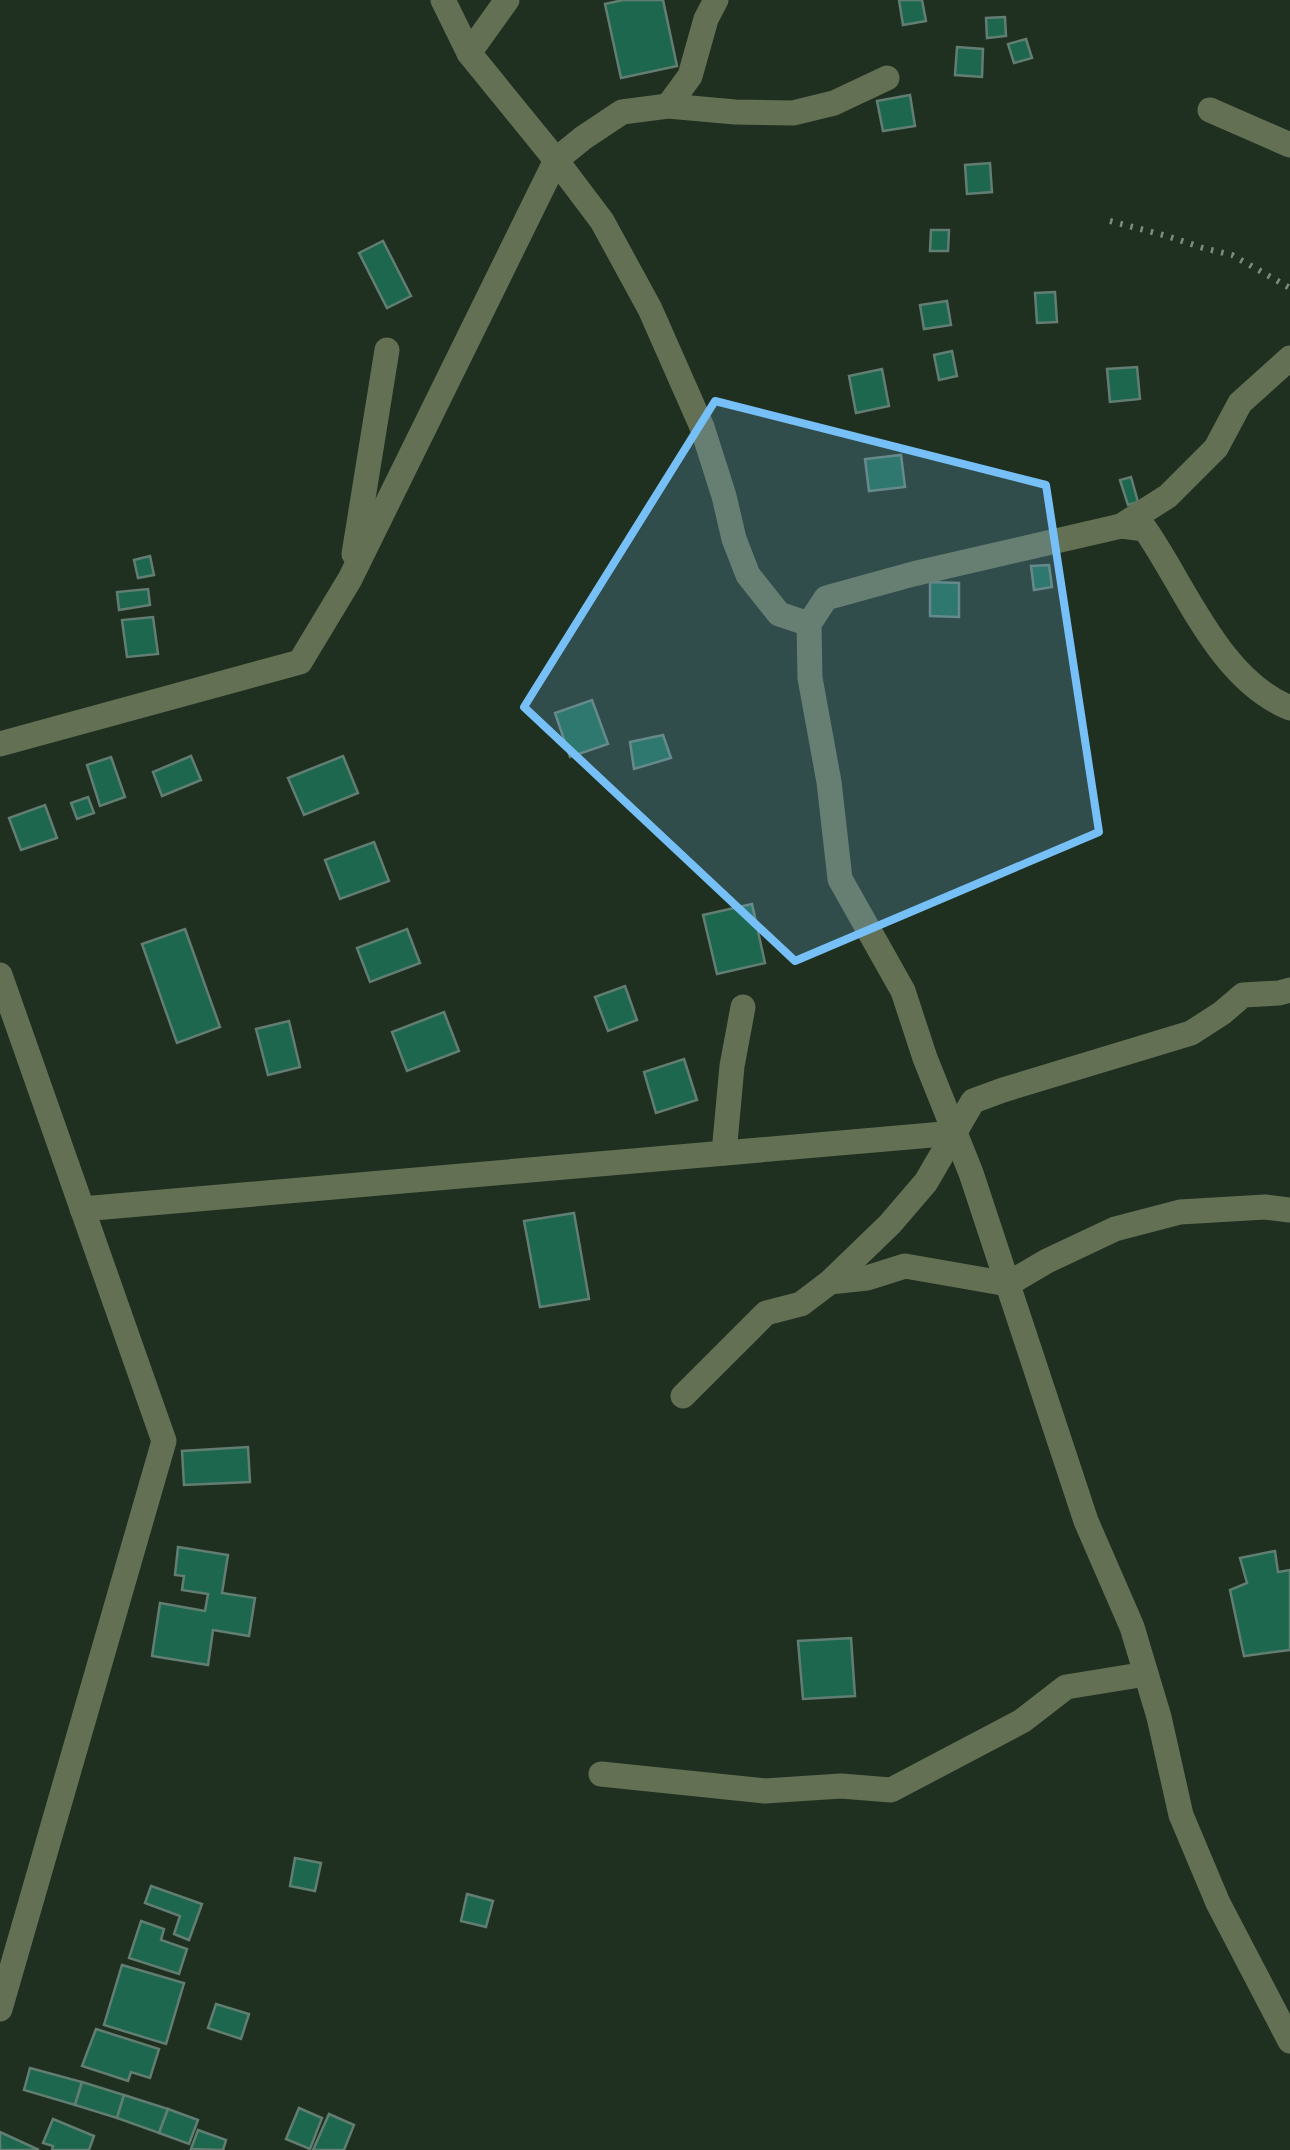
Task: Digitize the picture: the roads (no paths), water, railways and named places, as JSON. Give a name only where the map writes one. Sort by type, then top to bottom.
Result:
[{"type":"street","points":[[443,0],[469,53],[602,221],[650,309],[702,427],[748,575],[779,614],[809,624]]},
{"type":"street","points":[[469,53],[507,0]]},
{"type":"street","points":[[668,106],[690,76],[716,0]]},
{"type":"street","points":[[0,744],[300,662],[350,579],[556,160],[583,138],[622,112],[668,106],[793,113],[834,103],[886,78]]},
{"type":"street","points":[[1210,110],[1290,145]]},
{"type":"street","points":[[350,579],[386,350]]},
{"type":"street","points":[[1290,358],[1240,402],[1216,448],[1168,496],[1121,526],[826,598],[809,624],[810,678],[829,782],[840,879],[903,992],[971,1173],[1086,1520],[1132,1627],[1159,1716],[1181,1814],[1218,1903],[1290,2041]]},
{"type":"street","points":[[1121,526],[1145,529],[1182,591],[1248,682],[1290,708]]},
{"type":"street","points":[[0,976],[164,1440],[7,1951],[0,2009]]},
{"type":"street","points":[[683,1396],[766,1313],[801,1304],[830,1282],[890,1224],[926,1182],[973,1101],[1191,1033],[1243,995],[1290,990]]},
{"type":"street","points":[[724,1153],[732,1066],[743,1006]]},
{"type":"street","points":[[82,1209],[955,1132]]},
{"type":"street","points":[[830,1282],[868,1278],[904,1266],[1008,1284],[1115,1229],[1180,1212],[1290,1210]]},
{"type":"street","points":[[601,1774],[764,1791],[841,1786],[891,1790],[1022,1722],[1066,1687],[1146,1674]]}]
